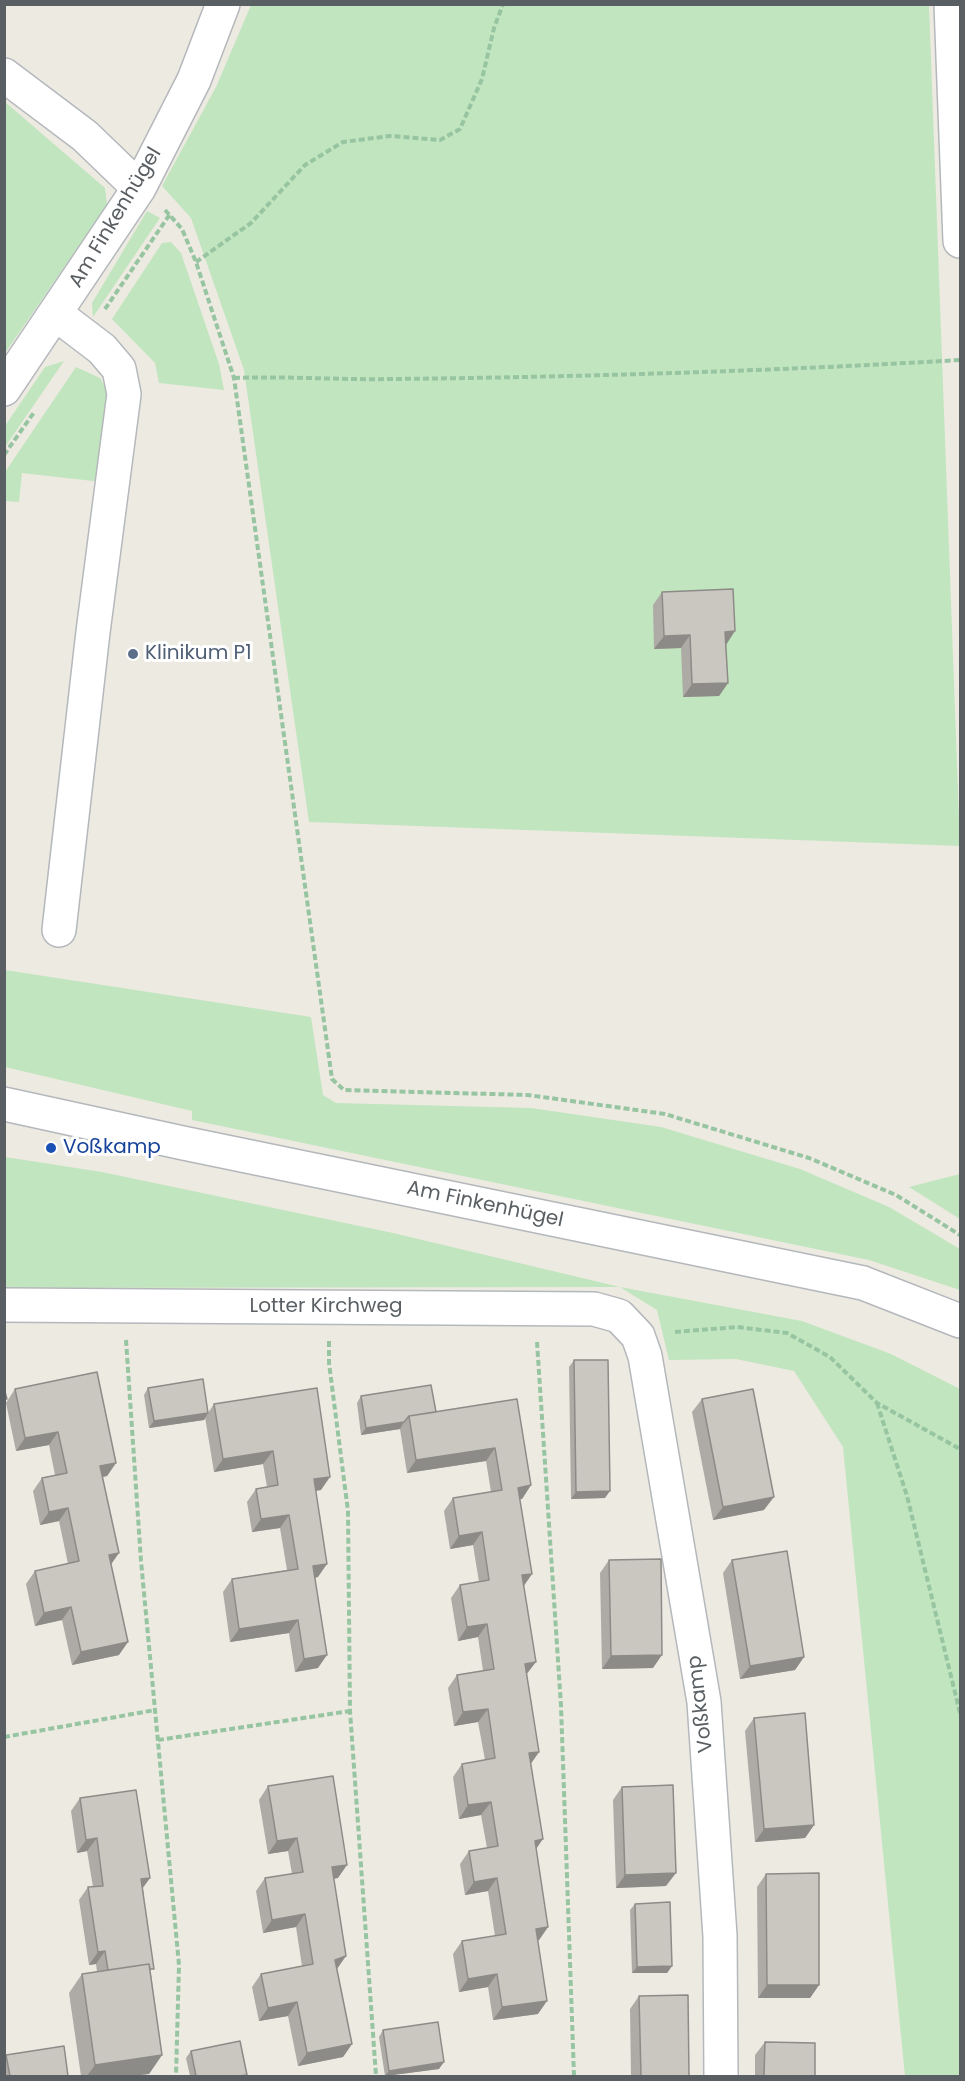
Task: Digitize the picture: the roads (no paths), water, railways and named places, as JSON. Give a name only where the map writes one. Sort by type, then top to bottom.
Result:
[{"type":"street","name":"Am Finkenhügel","points":[[4,389],[139,188],[194,80],[223,4]]},
{"type":"street","points":[[951,4],[960,241]]},
{"type":"street","points":[[4,75],[85,136],[139,188]]},
{"type":"street","points":[[56,314],[102,349],[119,369],[124,394],[93,632],[59,930]]},
{"type":"street","name":"Am Finkenhügel","points":[[4,1104],[864,1283],[960,1321]]},
{"type":"street","name":"Lotter Kirchweg","points":[[4,1305],[594,1309],[619,1316],[638,1336]]},
{"type":"street","name":"Voßkamp","points":[[638,1336],[645,1356],[704,1702],[720,1936],[721,2076]]},
{"type":"place","name":"Klinikum P1","points":[[133,654]]},
{"type":"place","name":"Voßkamp","points":[[51,1148]]}]
